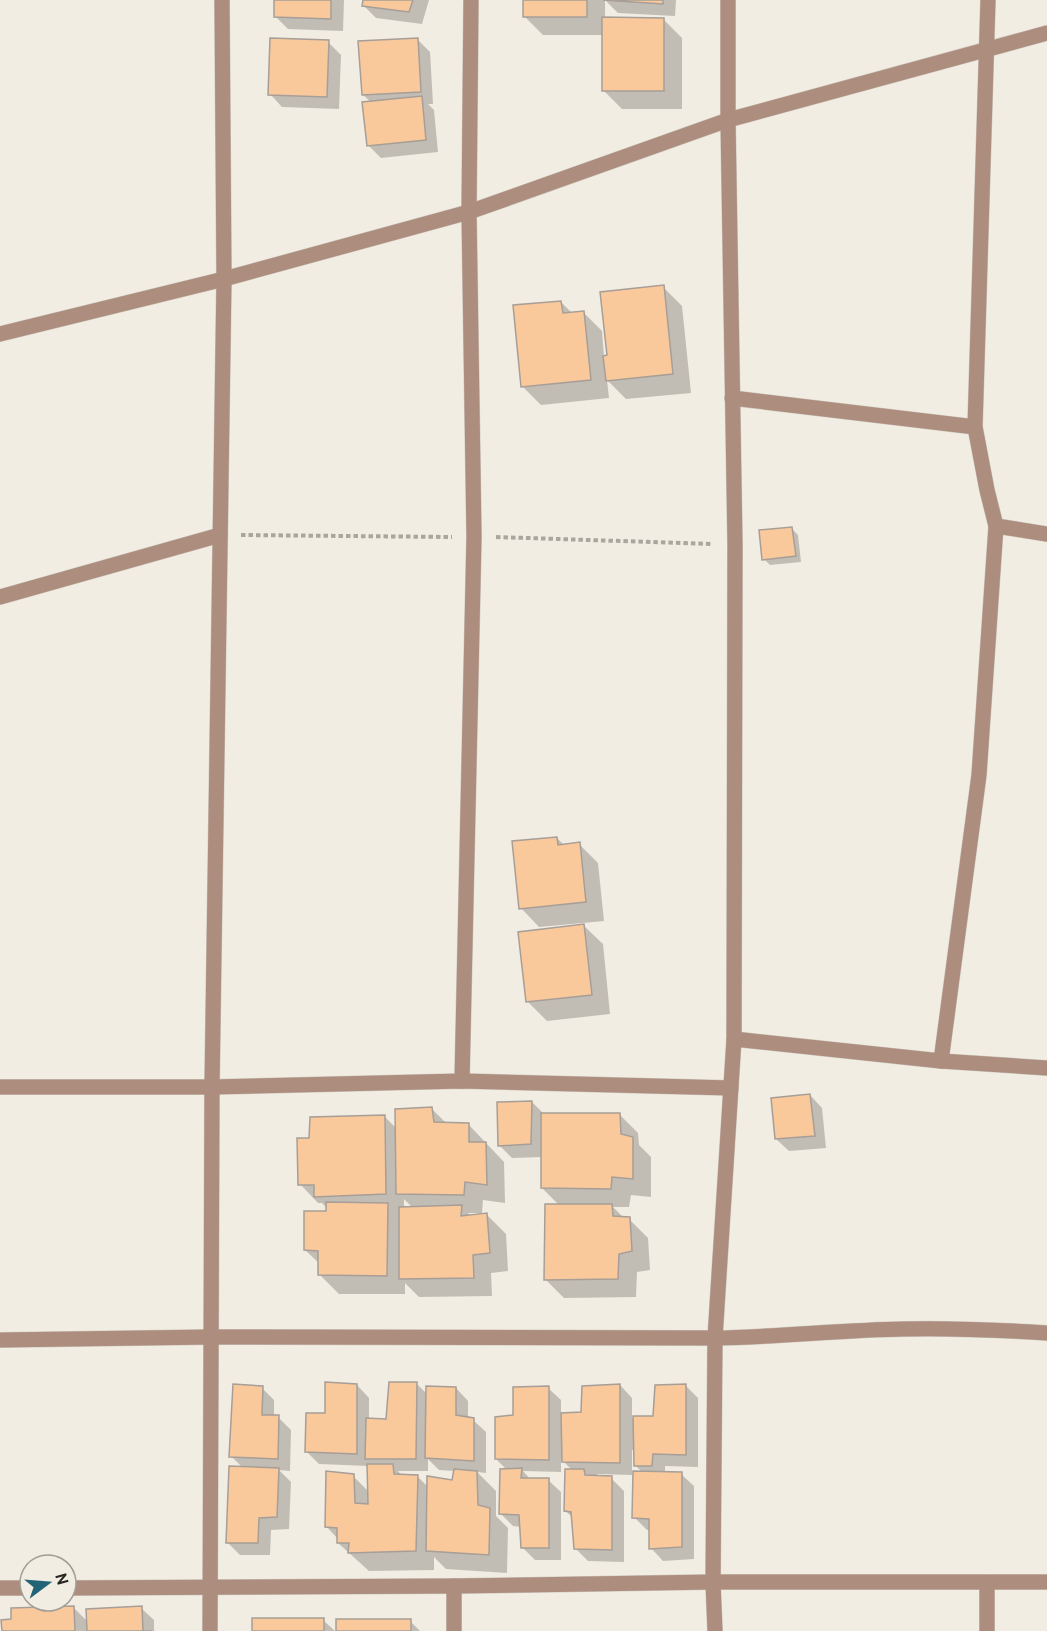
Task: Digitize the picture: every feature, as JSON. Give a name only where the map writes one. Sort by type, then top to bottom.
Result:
[{"type":"street","points":[[210,1631],[212,1087],[224,279],[222,0]]},
{"type":"street","points":[[462,1081],[474,537],[470,212],[471,0]]},
{"type":"street","points":[[715,1631],[713,1582],[715,1338],[734,1039],[735,545],[728,0]]},
{"type":"street","points":[[941,1061],[979,775],[996,526],[975,427],[988,0]]},
{"type":"street","points":[[0,334],[224,279],[470,212],[728,120],[1047,33]]},
{"type":"street","points":[[732,398],[975,427]]},
{"type":"street","points":[[996,526],[1047,534]]},
{"type":"street","points":[[0,597],[220,535]]},
{"type":"street","points":[[734,1039],[941,1061],[1047,1068]]},
{"type":"street","points":[[0,1088],[212,1087],[462,1081],[731,1088]]},
{"type":"street","points":[[0,1340],[211,1336],[715,1338],[779,1337],[902,1329],[983,1329],[1047,1333]]},
{"type":"street","points":[[78,1588],[713,1582],[1047,1582]]},
{"type":"street","points":[[987,1582],[987,1631]]},
{"type":"street","points":[[454,1586],[454,1631]]},
{"type":"street","points":[[0,1588],[18,1588]]},
{"type":"path","points":[[220,535],[474,537],[735,545]]},
{"type":"building","points":[[274,0],[331,0],[331,19],[274,17]]},
{"type":"building","points":[[363,0],[413,0],[409,12],[362,6]]},
{"type":"building","points":[[523,0],[587,0],[587,17],[523,17]]},
{"type":"building","points":[[603,0],[663,0],[663,4]]},
{"type":"building","points":[[602,17],[664,18],[664,91],[602,91]]},
{"type":"building","points":[[270,38],[329,40],[327,97],[268,95]]},
{"type":"building","points":[[418,38],[421,92],[362,95],[358,41]]},
{"type":"building","points":[[422,96],[426,140],[367,146],[362,102]]},
{"type":"building","points":[[664,285],[673,374],[606,381],[603,356],[607,355],[600,292]]},
{"type":"building","points":[[561,301],[563,313],[584,311],[591,380],[521,387],[513,305]]},
{"type":"building","points":[[792,527],[796,556],[762,560],[759,530]]},
{"type":"building","points":[[557,837],[558,845],[580,842],[586,902],[519,909],[512,841]]},
{"type":"building","points":[[584,924],[592,995],[526,1002],[518,932]]},
{"type":"building","points":[[810,1094],[815,1136],[775,1139],[771,1098]]},
{"type":"building","points":[[532,1101],[531,1144],[498,1146],[497,1102]]},
{"type":"building","points":[[432,1107],[434,1122],[469,1123],[469,1142],[486,1142],[487,1185],[465,1182],[464,1195],[396,1194],[395,1109]]},
{"type":"building","points":[[541,1113],[620,1113],[621,1134],[633,1137],[633,1179],[612,1177],[611,1189],[541,1188]]},
{"type":"building","points":[[385,1115],[386,1194],[314,1197],[314,1185],[298,1185],[297,1138],[309,1138],[310,1117]]},
{"type":"building","points":[[326,1202],[388,1203],[387,1276],[318,1275],[318,1251],[304,1250],[304,1211],[326,1211]]},
{"type":"building","points":[[545,1204],[612,1204],[613,1216],[630,1217],[632,1251],[619,1254],[618,1279],[544,1280]]},
{"type":"building","points":[[462,1205],[461,1216],[487,1213],[490,1253],[473,1255],[474,1278],[399,1279],[399,1207]]},
{"type":"building","points":[[325,1382],[357,1384],[357,1454],[305,1452],[306,1413],[325,1413]]},
{"type":"building","points":[[389,1382],[417,1382],[416,1459],[365,1459],[366,1418],[386,1419]]},
{"type":"building","points":[[233,1384],[263,1386],[262,1415],[279,1415],[278,1459],[229,1457]]},
{"type":"building","points":[[620,1384],[620,1463],[562,1462],[561,1413],[581,1412],[582,1386]]},
{"type":"building","points":[[686,1384],[686,1455],[653,1454],[652,1466],[634,1466],[633,1416],[653,1416],[655,1385]]},
{"type":"building","points":[[426,1386],[456,1387],[456,1415],[474,1418],[474,1461],[425,1458]]},
{"type":"building","points":[[549,1386],[549,1460],[495,1459],[495,1417],[513,1415],[513,1387]]},
{"type":"building","points":[[367,1464],[393,1464],[394,1474],[418,1475],[416,1551],[348,1553],[349,1543],[337,1543],[337,1528],[325,1527],[326,1471],[354,1474],[355,1503],[368,1504]]},
{"type":"building","points":[[229,1466],[279,1468],[277,1517],[259,1518],[258,1543],[226,1543]]},
{"type":"building","points":[[522,1468],[521,1478],[549,1478],[549,1548],[521,1548],[519,1515],[499,1514],[500,1469]]},
{"type":"building","points":[[454,1469],[477,1471],[478,1505],[490,1508],[489,1555],[426,1551],[427,1476],[452,1480]]},
{"type":"building","points":[[565,1469],[584,1469],[585,1475],[612,1476],[612,1550],[574,1549],[571,1512],[564,1511]]},
{"type":"building","points":[[633,1471],[682,1472],[682,1547],[649,1549],[649,1519],[632,1518]]},
{"type":"building","points":[[142,1606],[143,1631],[87,1631],[86,1609]]},
{"type":"building","points":[[11,1608],[18,1608],[18,1613],[74,1613],[75,1631],[2,1631],[1,1620],[11,1619]]},
{"type":"building","points":[[252,1618],[324,1618],[324,1631],[252,1631]]},
{"type":"building","points":[[336,1619],[411,1619],[411,1631],[336,1631]]}]
